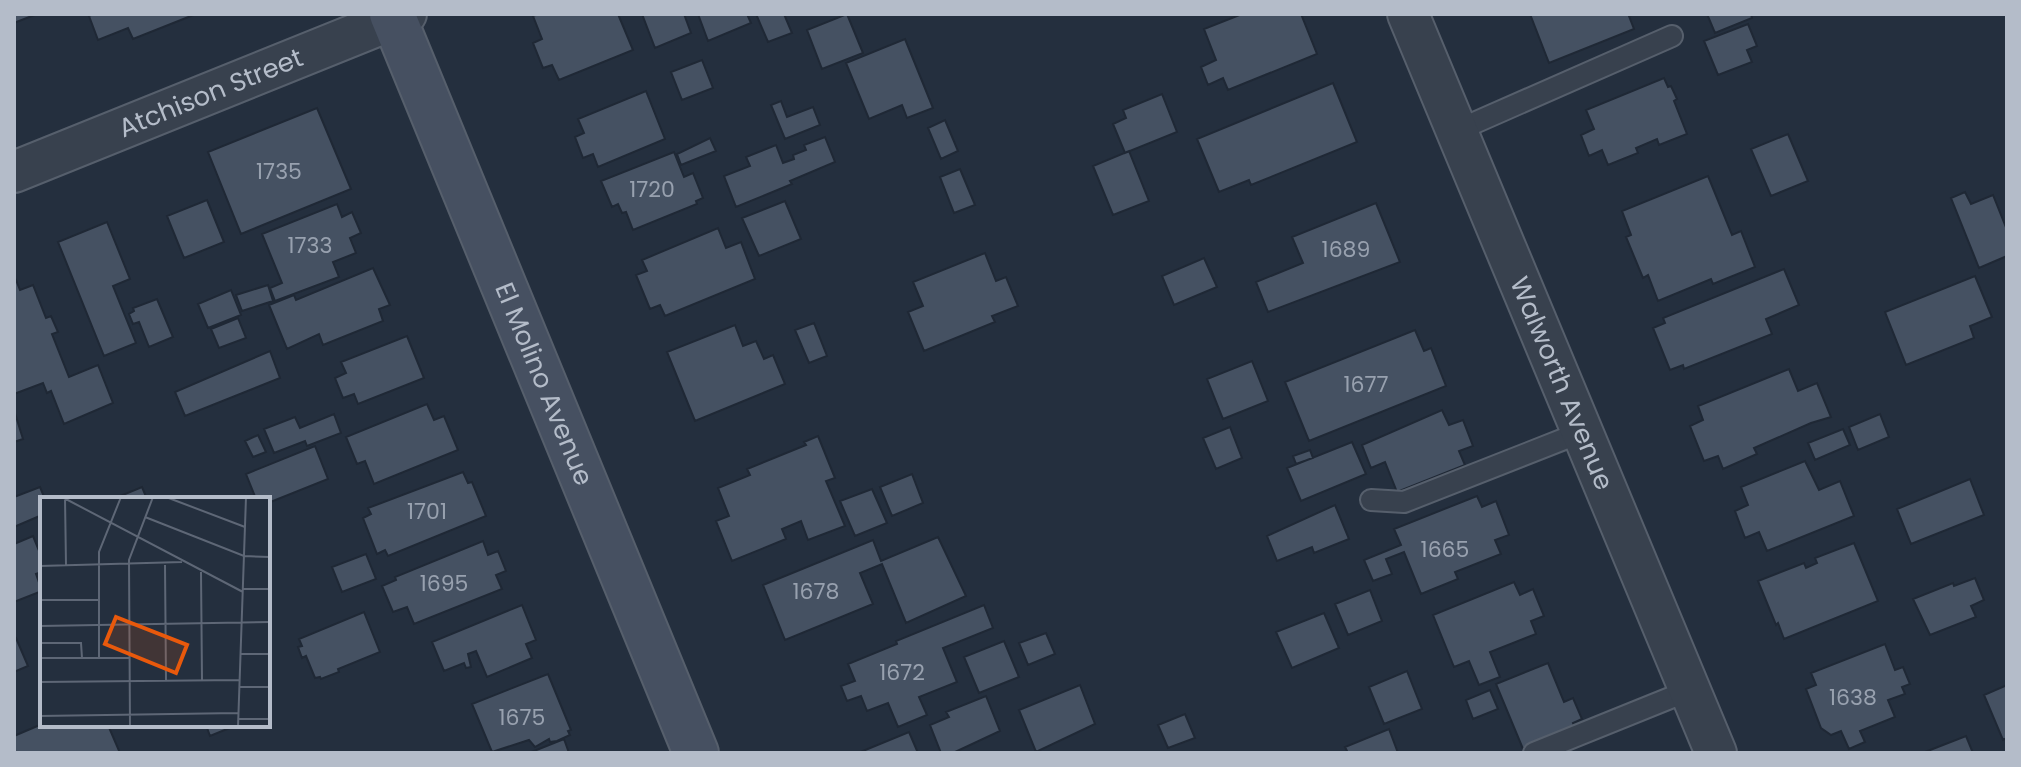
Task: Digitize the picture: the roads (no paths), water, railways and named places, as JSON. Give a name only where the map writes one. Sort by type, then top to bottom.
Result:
[{"type":"street","name":"Walworth Avenue","points":[[1408,14],[1716,753]]},
{"type":"street","name":"Atchison Street","points":[[14,172],[397,16]]},
{"type":"street","name":"El Molino Avenue","points":[[397,16],[696,753]]},
{"type":"lane","points":[[1456,131],[1672,36]]},
{"type":"lane","points":[[1371,500],[1404,502],[1582,432]]},
{"type":"lane","points":[[1534,753],[1690,690]]}]
